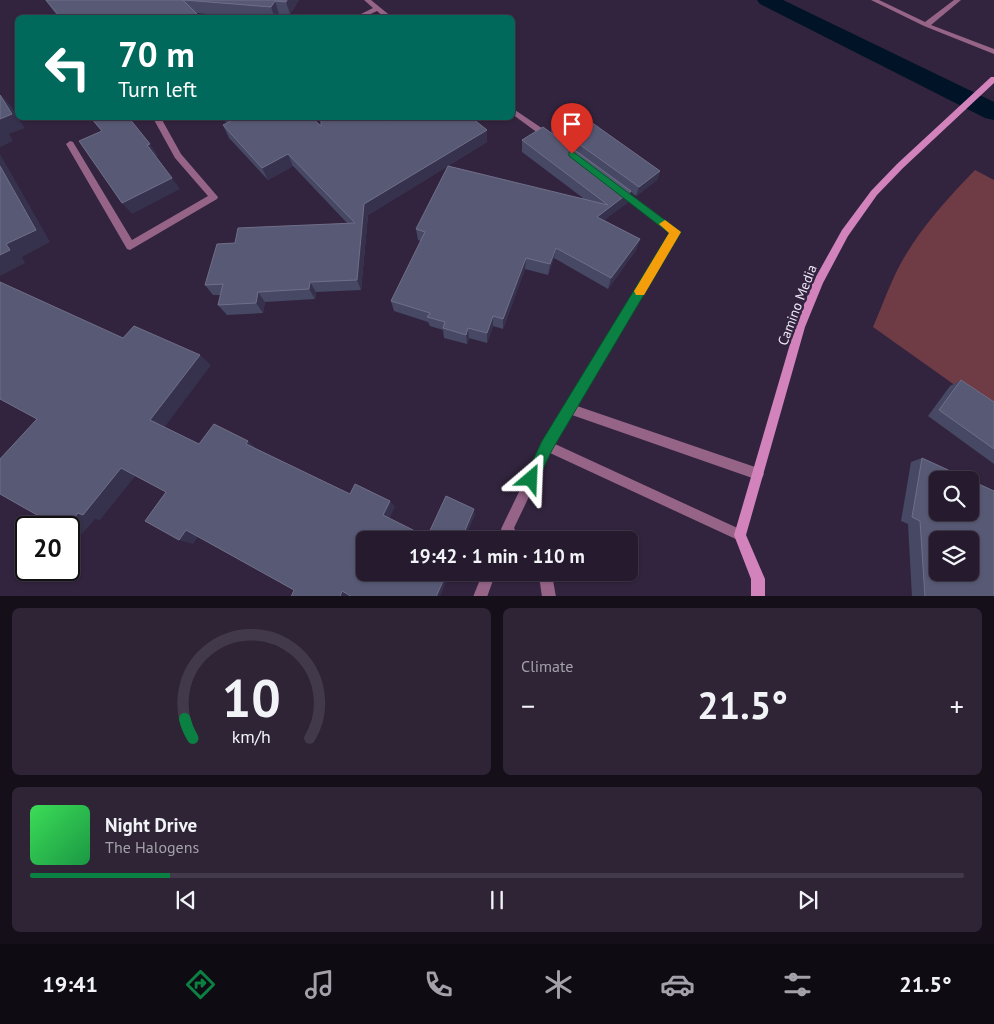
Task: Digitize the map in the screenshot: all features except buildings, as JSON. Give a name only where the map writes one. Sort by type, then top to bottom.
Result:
[{"type":"street","name":"Camino Media","points":[[740,535],[800,327],[818,282],[845,233],[874,193],[900,166],[994,79]]},
{"type":"street","points":[[740,535],[758,579],[758,596]]},
{"type":"lane","points":[[367,0],[386,15]]},
{"type":"lane","points":[[874,0],[926,25],[994,52]]},
{"type":"lane","points":[[926,25],[958,0]]},
{"type":"lane","points":[[362,15],[377,8]]},
{"type":"lane","points":[[515,112],[559,144]]},
{"type":"lane","points":[[70,144],[130,246],[214,197],[178,156],[158,120]]},
{"type":"lane","points":[[507,531],[547,446],[676,232],[614,185]]},
{"type":"lane","points":[[569,409],[758,474]]},
{"type":"lane","points":[[547,446],[740,535]]},
{"type":"lane","points":[[480,596],[486,581]]},
{"type":"lane","points":[[546,581],[549,596]]},
{"type":"shaded area","points":[[975,170],[994,180],[994,413],[873,327],[894,277],[910,247],[941,207]]},
{"type":"waterway","points":[[767,0],[994,112]]},
{"type":"slow traffic","points":[[640,291],[676,232],[665,224]]},
{"type":"route","points":[[531,479],[547,446],[676,232],[572,154]]}]
